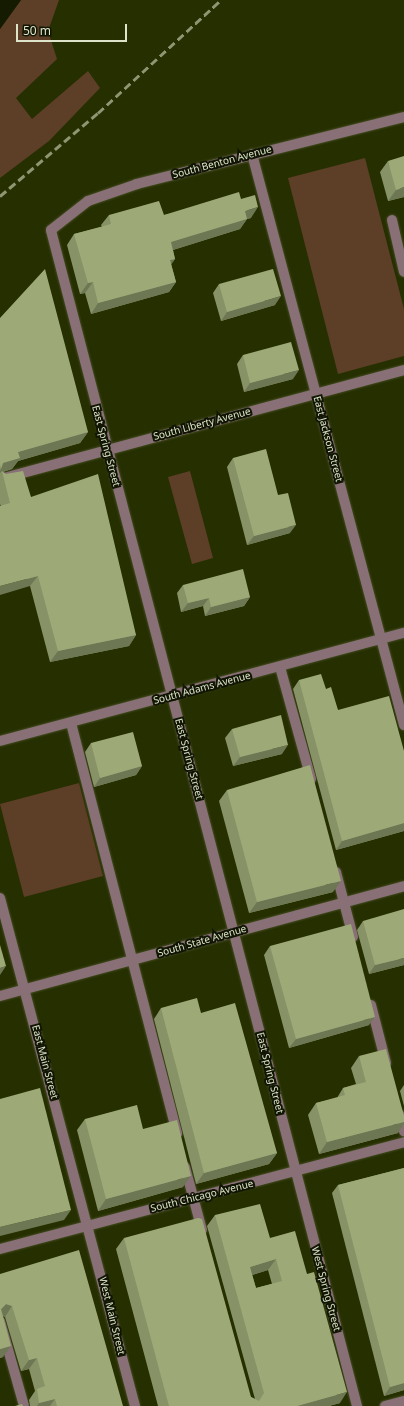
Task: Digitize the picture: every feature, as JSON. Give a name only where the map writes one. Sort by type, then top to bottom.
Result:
[{"type":"street","name":"South Benton Avenue","points":[[50,230],[88,201],[138,184],[252,154],[404,117]]},
{"type":"street","name":"East Jackson Street","points":[[252,154],[404,725]]},
{"type":"street","points":[[392,220],[404,272]]},
{"type":"street","name":"East Spring Street","points":[[50,230],[106,449],[173,697],[295,1172]]},
{"type":"street","name":"South Liberty Avenue","points":[[0,479],[106,449],[404,370]]},
{"type":"street","name":"South Adams Avenue","points":[[0,741],[173,697],[404,633]]},
{"type":"street","points":[[280,667],[313,788]]},
{"type":"street","points":[[71,723],[204,1237]]},
{"type":"street","points":[[334,864],[356,948]]},
{"type":"street","name":"South State Avenue","points":[[0,996],[404,886]]},
{"type":"street","name":"East Main Street","points":[[0,898],[26,989],[88,1226]]},
{"type":"street","points":[[368,994],[388,1070]]},
{"type":"street","points":[[396,1101],[404,1132]]},
{"type":"street","name":"South Chicago Avenue","points":[[0,1249],[404,1142]]},
{"type":"street","name":"West Spring Street","points":[[295,1172],[357,1406]]},
{"type":"street","name":"West Main Street","points":[[88,1226],[135,1406]]},
{"type":"street","points":[[0,1321],[24,1406]]},
{"type":"street","points":[[385,1406],[404,1401]]},
{"type":"shaded area","points":[[0,0],[21,0],[0,29]]},
{"type":"shaded area","points":[[21,0],[59,0],[48,31],[57,59],[16,98],[32,119],[88,71],[100,88],[49,141],[0,178],[0,29]]},
{"type":"shaded area","points":[[365,158],[404,309],[404,356],[338,374],[288,178]]},
{"type":"shaded area","points":[[190,471],[213,558],[192,564],[168,477]]},
{"type":"shaded area","points":[[79,783],[103,876],[24,897],[0,804]]},
{"type":"building","points":[[404,156],[404,187],[396,190],[388,161]]},
{"type":"building","points":[[239,192],[241,199],[255,195],[258,207],[245,211],[247,219],[171,242],[175,259],[170,260],[176,282],[98,303],[93,282],[88,283],[74,234],[111,224],[109,215],[159,201],[164,215]]},
{"type":"building","points":[[45,269],[88,432],[18,452],[20,458],[3,463],[1,469],[0,318]]},
{"type":"building","points":[[273,269],[281,296],[227,312],[219,284]]},
{"type":"building","points":[[291,342],[299,370],[250,383],[243,355]]},
{"type":"building","points":[[266,449],[278,495],[288,493],[296,525],[254,536],[233,458]]},
{"type":"building","points":[[2,471],[6,474],[23,471],[31,497],[98,474],[136,635],[58,651],[38,576],[0,586],[0,506],[10,503]]},
{"type":"building","points":[[243,569],[250,597],[211,607],[209,598],[188,603],[183,585]]},
{"type":"building","points":[[321,674],[326,689],[331,687],[338,710],[389,696],[404,751],[404,823],[342,841],[299,680]]},
{"type":"building","points":[[281,715],[288,745],[240,757],[232,729]]},
{"type":"building","points":[[133,732],[142,766],[100,778],[91,743]]},
{"type":"building","points":[[310,765],[341,881],[257,902],[227,790]]},
{"type":"building","points":[[404,909],[404,958],[375,965],[363,921]]},
{"type":"building","points":[[351,924],[375,1017],[296,1039],[270,946]]},
{"type":"building","points":[[0,945],[6,966],[0,968]]},
{"type":"building","points":[[197,998],[201,1013],[235,1003],[277,1153],[204,1173],[161,1008]]},
{"type":"building","points":[[386,1049],[404,1116],[404,1122],[327,1142],[316,1103],[345,1095],[343,1088],[366,1082],[359,1056]]},
{"type":"building","points":[[40,1088],[71,1210],[0,1227],[0,1099]]},
{"type":"building","points":[[137,1105],[143,1129],[177,1120],[191,1176],[106,1199],[85,1119]]},
{"type":"building","points":[[404,1168],[404,1383],[390,1387],[338,1185]]},
{"type":"building","points":[[260,1204],[270,1238],[295,1231],[307,1274],[314,1272],[347,1392],[297,1406],[169,1406],[124,1238],[198,1218],[202,1219],[251,1397],[259,1401],[264,1393],[215,1215]],"holes":[[[276,1259],[282,1281],[256,1288],[250,1267]]]},
{"type":"building","points":[[79,1250],[123,1406],[57,1406],[55,1399],[39,1403],[37,1389],[45,1386],[37,1358],[29,1360],[12,1306],[6,1304],[1,1309],[11,1346],[0,1349],[0,1274]]},
{"type":"railway","points":[[0,196],[98,113],[221,0]]}]
